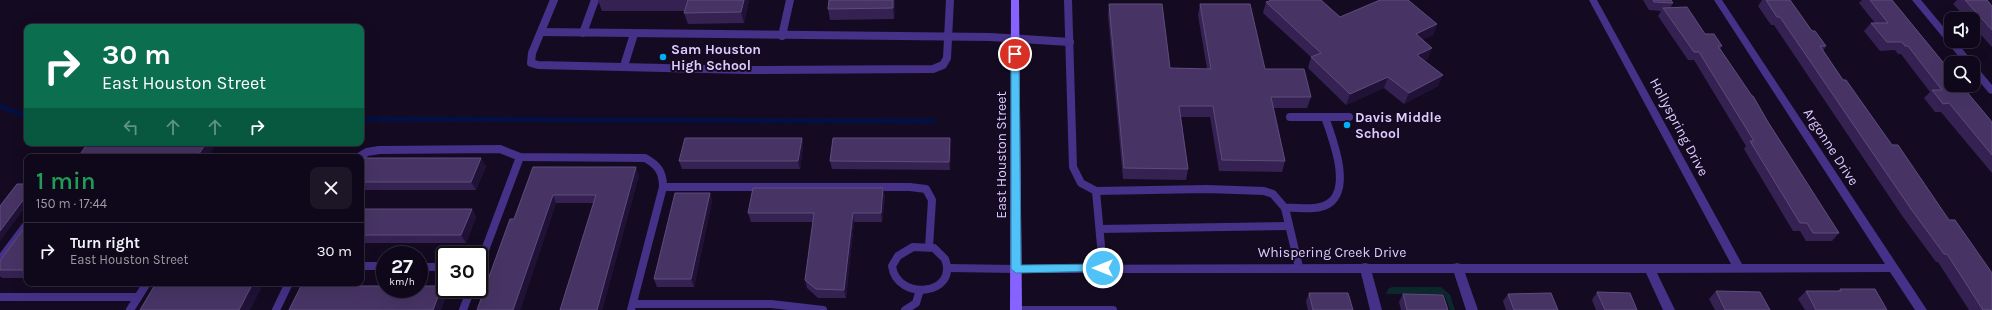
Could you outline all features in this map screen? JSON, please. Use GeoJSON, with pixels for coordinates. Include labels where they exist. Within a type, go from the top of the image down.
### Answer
{"type":"FeatureCollection","features":[{"type":"Feature","properties":{"kind":"main road","name":"East Houston Street"},"geometry":{"type":"LineString","coordinates":[[1015,0],[1016,310]]}},
{"type":"Feature","properties":{"kind":"street","name":"Hollyspring Drive"},"geometry":{"type":"LineString","coordinates":[[1593,0],[1738,268]]}},
{"type":"Feature","properties":{"kind":"street","name":"Argonne Drive"},"geometry":{"type":"LineString","coordinates":[[1718,0],[1921,310]]}},
{"type":"Feature","properties":{"kind":"street"},"geometry":{"type":"LineString","coordinates":[[1916,0],[1962,56]]}},
{"type":"Feature","properties":{"kind":"street"},"geometry":{"type":"LineString","coordinates":[[1980,76],[1992,91]]}},
{"type":"Feature","properties":{"kind":"street","name":"Whispering Creek Drive"},"geometry":{"type":"LineString","coordinates":[[1016,269],[1300,267],[1738,268]]}},
{"type":"Feature","properties":{"kind":"street"},"geometry":{"type":"LineString","coordinates":[[1365,267],[1376,310]]}},
{"type":"Feature","properties":{"kind":"street"},"geometry":{"type":"LineString","coordinates":[[1457,268],[1472,310]]}},
{"type":"Feature","properties":{"kind":"street"},"geometry":{"type":"LineString","coordinates":[[1649,268],[1669,310]]}},
{"type":"Feature","properties":{"kind":"street"},"geometry":{"type":"LineString","coordinates":[[1738,268],[1894,268]]}},
{"type":"Feature","properties":{"kind":"lane"},"geometry":{"type":"LineString","coordinates":[[554,0],[532,53],[531,63],[538,65],[747,70],[934,69],[943,65],[947,58],[950,0]]}},
{"type":"Feature","properties":{"kind":"lane"},"geometry":{"type":"LineString","coordinates":[[583,33],[595,0]]}},
{"type":"Feature","properties":{"kind":"lane"},"geometry":{"type":"LineString","coordinates":[[782,36],[790,0]]}},
{"type":"Feature","properties":{"kind":"lane"},"geometry":{"type":"LineString","coordinates":[[1068,0],[1073,167],[1077,181],[1085,187],[1096,191],[1207,189],[1264,191],[1272,194],[1285,208],[1300,267]]}},
{"type":"Feature","properties":{"kind":"lane"},"geometry":{"type":"LineString","coordinates":[[542,32],[1015,38],[1070,42]]}},
{"type":"Feature","properties":{"kind":"lane"},"geometry":{"type":"LineString","coordinates":[[624,66],[634,34]]}},
{"type":"Feature","properties":{"kind":"lane"},"geometry":{"type":"LineString","coordinates":[[1290,117],[1349,117]]}},
{"type":"Feature","properties":{"kind":"lane"},"geometry":{"type":"LineString","coordinates":[[1285,208],[1327,204],[1337,194],[1340,181],[1340,167],[1325,117]]}},
{"type":"Feature","properties":{"kind":"lane"},"geometry":{"type":"LineString","coordinates":[[364,154],[379,150],[500,149],[520,157],[645,158],[657,164],[663,174],[663,187],[632,307],[771,304],[823,310]]}},
{"type":"Feature","properties":{"kind":"lane"},"geometry":{"type":"LineString","coordinates":[[487,246],[520,157]]}},
{"type":"Feature","properties":{"kind":"lane"},"geometry":{"type":"LineString","coordinates":[[663,187],[910,186],[926,189],[932,200],[929,247]]}},
{"type":"Feature","properties":{"kind":"lane"},"geometry":{"type":"LineString","coordinates":[[1096,191],[1103,268]]}},
{"type":"Feature","properties":{"kind":"lane"},"geometry":{"type":"LineString","coordinates":[[1100,229],[1289,226]]}},
{"type":"Feature","properties":{"kind":"lane"},"geometry":{"type":"LineString","coordinates":[[0,260],[24,228]]}},
{"type":"Feature","properties":{"kind":"lane"},"geometry":{"type":"LineString","coordinates":[[913,247],[929,247],[941,253],[946,260],[948,268],[947,275],[937,288],[919,293],[909,292],[897,284],[891,273],[892,264],[897,257],[904,251],[913,247]]}},
{"type":"Feature","properties":{"kind":"lane"},"geometry":{"type":"LineString","coordinates":[[364,266],[376,266]]}},
{"type":"Feature","properties":{"kind":"lane"},"geometry":{"type":"LineString","coordinates":[[948,268],[1016,269]]}},
{"type":"Feature","properties":{"kind":"lane"},"geometry":{"type":"LineString","coordinates":[[130,310],[144,286]]}},
{"type":"Feature","properties":{"kind":"lane"},"geometry":{"type":"LineString","coordinates":[[276,310],[288,286]]}},
{"type":"Feature","properties":{"kind":"lane"},"geometry":{"type":"LineString","coordinates":[[904,310],[916,303],[919,293]]}},
{"type":"Feature","properties":{"kind":"lane"},"geometry":{"type":"LineString","coordinates":[[0,297],[138,297]]}},
{"type":"Feature","properties":{"kind":"lane"},"geometry":{"type":"LineString","coordinates":[[463,310],[467,298]]}},
{"type":"Feature","properties":{"kind":"lane"},"geometry":{"type":"LineString","coordinates":[[1023,310],[1113,310]]}},
{"type":"Feature","properties":{"kind":"green space"},"geometry":{"type":"Polygon","coordinates":[[[1392,287],[1441,287],[1450,295],[1455,310],[1450,310],[1444,294],[1386,294],[1388,289],[1392,287]]]}},
{"type":"Feature","properties":{"kind":"building"},"geometry":{"type":"Polygon","coordinates":[[[688,0],[744,0],[741,12],[684,13],[688,0]]]}},
{"type":"Feature","properties":{"kind":"building"},"geometry":{"type":"Polygon","coordinates":[[[829,0],[893,0],[893,8],[828,9],[829,0]]]}},
{"type":"Feature","properties":{"kind":"building"},"geometry":{"type":"Polygon","coordinates":[[[1272,0],[1321,0],[1340,17],[1380,0],[1408,0],[1437,24],[1416,34],[1432,48],[1417,55],[1443,75],[1409,93],[1388,77],[1350,94],[1311,57],[1321,53],[1266,2],[1272,0]]]}},
{"type":"Feature","properties":{"kind":"building"},"geometry":{"type":"Polygon","coordinates":[[[1653,0],[1671,0],[1673,3],[1654,2],[1653,0]]]}},
{"type":"Feature","properties":{"kind":"building"},"geometry":{"type":"Polygon","coordinates":[[[1766,0],[1790,0],[1812,31],[1815,31],[1826,46],[1820,46],[1843,80],[1846,80],[1892,145],[1898,145],[1949,220],[1955,220],[1992,273],[1992,310],[1983,310],[1947,254],[1944,254],[1911,209],[1780,17],[1777,17],[1766,0]]]}},
{"type":"Feature","properties":{"kind":"building"},"geometry":{"type":"Polygon","coordinates":[[[1870,0],[1892,0],[1944,63],[1944,92],[1967,92],[1992,122],[1992,155],[1949,103],[1943,104],[1932,90],[1942,90],[1908,46],[1905,46],[1902,42],[1887,42],[1871,23],[1888,23],[1870,0]]]}},
{"type":"Feature","properties":{"kind":"building"},"geometry":{"type":"Polygon","coordinates":[[[1965,0],[1987,0],[1992,6],[1992,30],[1980,17],[1980,12],[1976,12],[1965,0]]]}},
{"type":"Feature","properties":{"kind":"building"},"geometry":{"type":"Polygon","coordinates":[[[1109,4],[1162,4],[1170,68],[1211,69],[1200,4],[1250,4],[1265,69],[1304,69],[1311,97],[1271,97],[1285,161],[1222,160],[1213,106],[1179,106],[1188,169],[1124,168],[1109,4]]]}},
{"type":"Feature","properties":{"kind":"building"},"geometry":{"type":"Polygon","coordinates":[[[1687,7],[1705,34],[1714,34],[1722,46],[1718,46],[1753,96],[1839,233],[1813,233],[1807,223],[1800,223],[1750,141],[1754,141],[1699,52],[1694,52],[1663,8],[1687,7]]]}},
{"type":"Feature","properties":{"kind":"building"},"geometry":{"type":"Polygon","coordinates":[[[685,138],[802,138],[798,161],[679,161],[685,138]]]}},
{"type":"Feature","properties":{"kind":"building"},"geometry":{"type":"Polygon","coordinates":[[[833,138],[950,138],[949,162],[830,161],[833,138]]]}},
{"type":"Feature","properties":{"kind":"building"},"geometry":{"type":"Polygon","coordinates":[[[86,146],[204,146],[199,154],[80,154],[86,146]]]}},
{"type":"Feature","properties":{"kind":"building"},"geometry":{"type":"Polygon","coordinates":[[[364,158],[481,158],[471,182],[364,182],[364,158]]]}},
{"type":"Feature","properties":{"kind":"building"},"geometry":{"type":"Polygon","coordinates":[[[533,167],[636,167],[597,310],[560,310],[596,195],[553,195],[513,310],[477,310],[481,298],[488,298],[488,280],[510,219],[514,219],[533,167]]]}},
{"type":"Feature","properties":{"kind":"building"},"geometry":{"type":"Polygon","coordinates":[[[17,184],[24,184],[24,199],[0,231],[0,206],[17,184]]]}},
{"type":"Feature","properties":{"kind":"building"},"geometry":{"type":"Polygon","coordinates":[[[753,188],[883,188],[881,213],[853,213],[844,290],[816,289],[805,280],[814,213],[748,213],[753,188]]]}},
{"type":"Feature","properties":{"kind":"building"},"geometry":{"type":"Polygon","coordinates":[[[675,193],[710,193],[691,279],[654,279],[675,193]]]}},
{"type":"Feature","properties":{"kind":"building"},"geometry":{"type":"Polygon","coordinates":[[[364,209],[472,209],[461,235],[364,235],[364,209]]]}},
{"type":"Feature","properties":{"kind":"building"},"geometry":{"type":"Polygon","coordinates":[[[24,228],[24,270],[0,270],[0,261],[24,228]]]}},
{"type":"Feature","properties":{"kind":"building"},"geometry":{"type":"Polygon","coordinates":[[[154,286],[251,286],[239,310],[140,310],[154,286]]]}},
{"type":"Feature","properties":{"kind":"building"},"geometry":{"type":"Polygon","coordinates":[[[301,286],[376,286],[376,298],[428,298],[428,286],[436,286],[436,298],[438,298],[433,310],[289,310],[301,286]]]}},
{"type":"Feature","properties":{"kind":"building"},"geometry":{"type":"Polygon","coordinates":[[[1840,289],[1875,289],[1887,310],[1816,310],[1806,291],[1841,291],[1840,289]]]}},
{"type":"Feature","properties":{"kind":"building"},"geometry":{"type":"Polygon","coordinates":[[[1716,291],[1760,292],[1770,310],[1725,310],[1716,291]]]}},
{"type":"Feature","properties":{"kind":"building"},"geometry":{"type":"Polygon","coordinates":[[[1597,292],[1630,293],[1637,310],[1605,310],[1597,292]]]}},
{"type":"Feature","properties":{"kind":"building"},"geometry":{"type":"Polygon","coordinates":[[[1309,293],[1348,293],[1353,310],[1313,310],[1309,293]]]}},
{"type":"Feature","properties":{"kind":"building"},"geometry":{"type":"Polygon","coordinates":[[[1551,293],[1558,310],[1514,310],[1508,294],[1551,293]]]}},
{"type":"Feature","properties":{"kind":"building"},"geometry":{"type":"Polygon","coordinates":[[[1403,294],[1443,295],[1448,310],[1407,310],[1403,294]]]}},
{"type":"Feature","properties":{"kind":"waterway"},"geometry":{"type":"LineString","coordinates":[[0,106],[24,115]]}},
{"type":"Feature","properties":{"kind":"waterway"},"geometry":{"type":"LineString","coordinates":[[364,119],[933,121]]}},
{"type":"Feature","properties":{"kind":"place","name":"Sam Houston High School"},"geometry":{"type":"Point","coordinates":[663,57]}},
{"type":"Feature","properties":{"kind":"place","name":"Davis Middle School"},"geometry":{"type":"Point","coordinates":[1347,125]}},
{"type":"Feature","properties":{"kind":"route"},"geometry":{"type":"LineString","coordinates":[[1015,54],[1016,269],[1103,268]]}}]}
